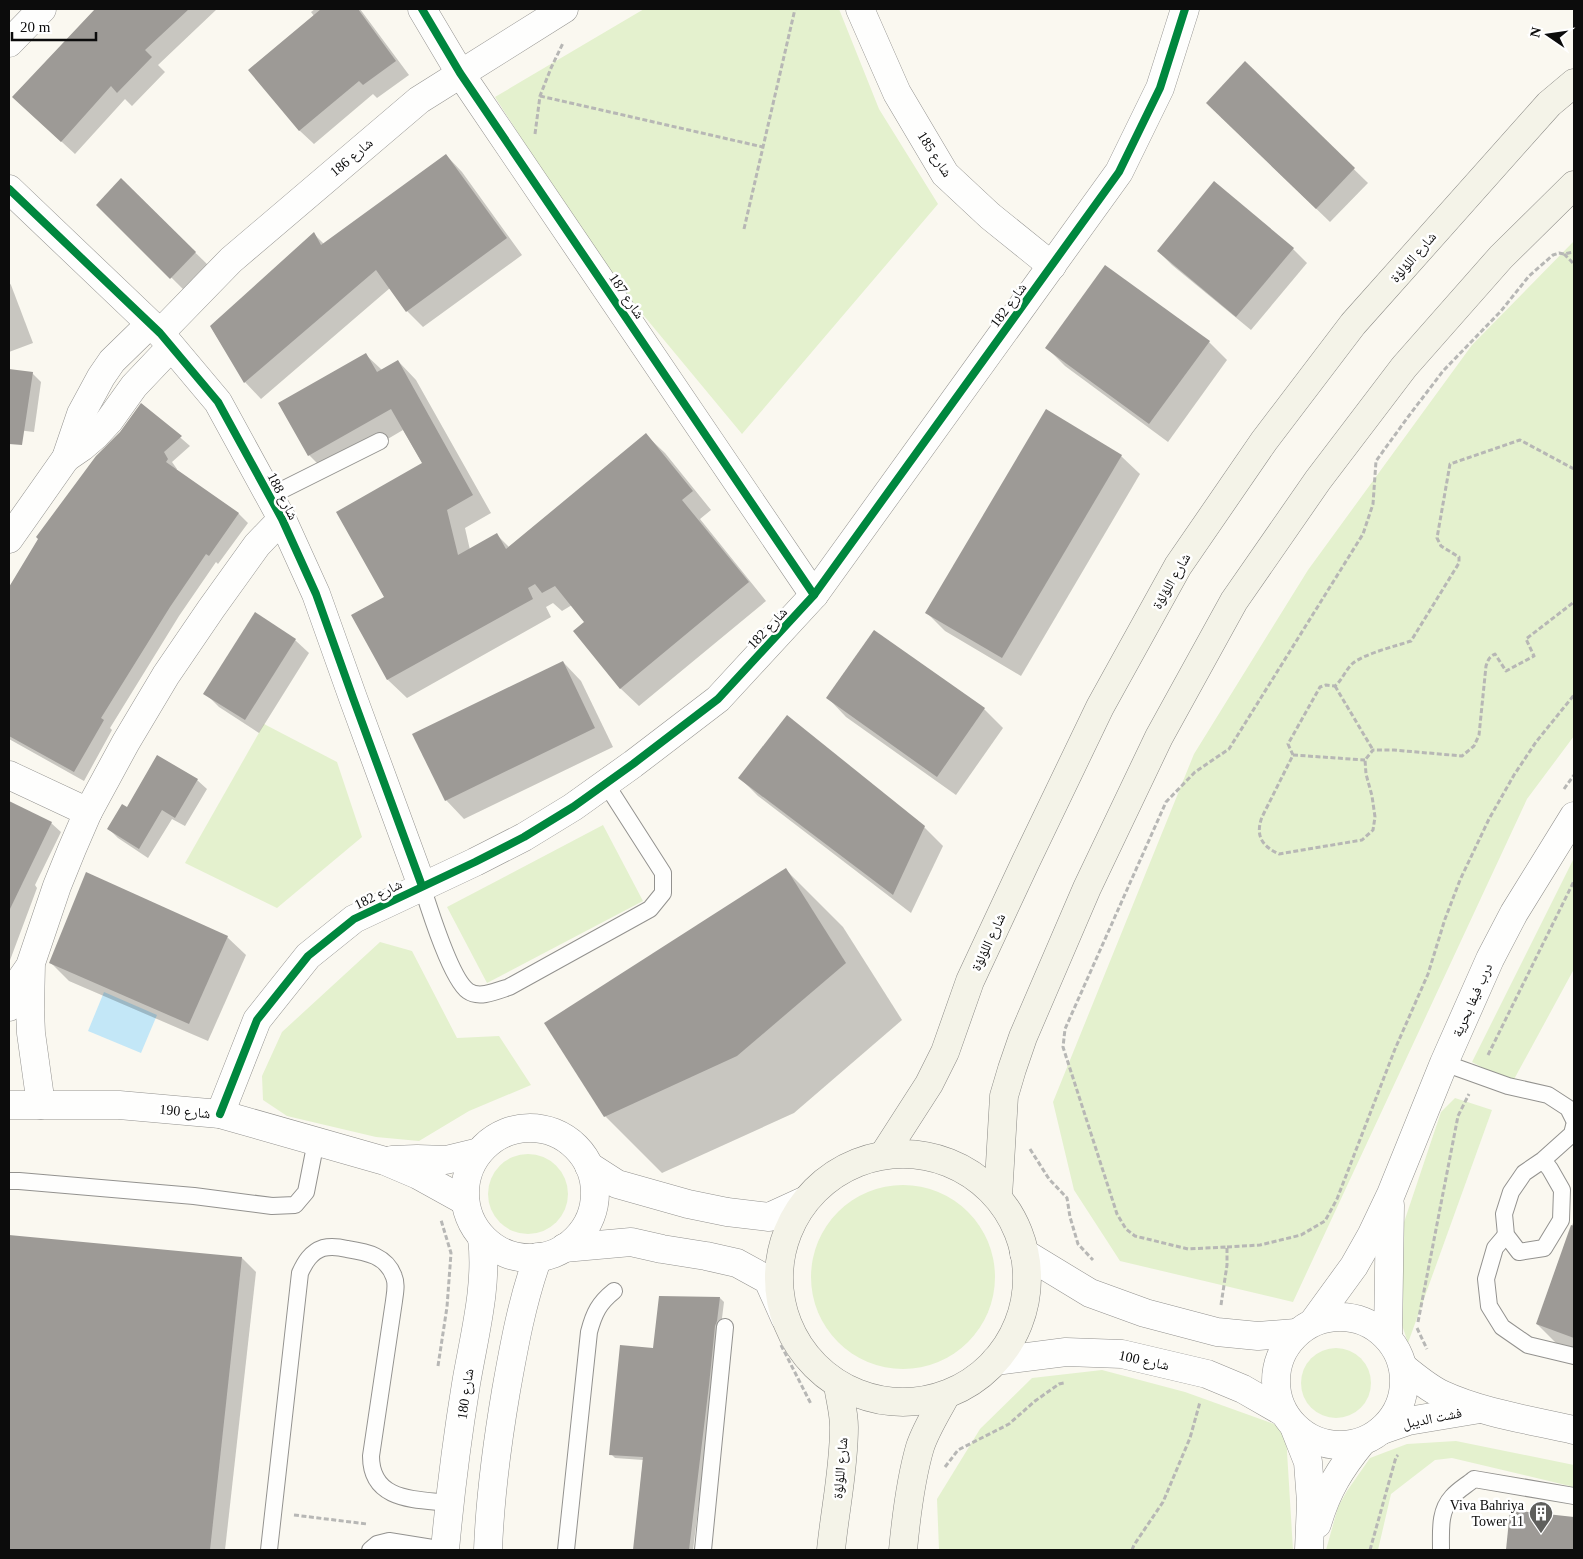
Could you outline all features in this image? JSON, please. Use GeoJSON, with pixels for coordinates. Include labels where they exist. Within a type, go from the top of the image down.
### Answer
{"type":"FeatureCollection","features":[{"type":"Feature","properties":{"kind":"main road","name":"شارع اللؤلؤة"},"geometry":{"type":"LineString","coordinates":[[884,1154],[929,1084],[945,1052],[970,981],[1030,852],[1100,707],[1178,566],[1264,441],[1353,324],[1549,104],[1574,83]]}},
{"type":"Feature","properties":{"kind":"main road"},"geometry":{"type":"LineString","coordinates":[[998,1197],[1004,1096],[1023,1037],[1087,888],[1159,737],[1234,601],[1318,480],[1404,367],[1501,257],[1574,185]]}},
{"type":"Feature","properties":{"kind":"main road"},"geometry":{"type":"LineString","coordinates":[[915,1153],[946,1160],[974,1176],[998,1197],[1014,1223],[1024,1252],[1027,1281],[1023,1310],[1012,1337],[995,1361],[973,1381],[946,1395],[919,1402],[891,1402],[863,1397],[838,1385],[815,1367],[797,1344],[783,1332],[778,1278],[785,1237],[804,1201],[826,1179],[853,1163],[884,1154],[915,1153]]}},
{"type":"Feature","properties":{"kind":"main road","name":"شارع اللؤلؤة"},"geometry":{"type":"LineString","coordinates":[[831,1550],[833,1524],[842,1471],[844,1425],[838,1385]]}},
{"type":"Feature","properties":{"kind":"main road"},"geometry":{"type":"LineString","coordinates":[[903,1550],[912,1488],[921,1446],[946,1395]]}},
{"type":"Feature","properties":{"kind":"street"},"geometry":{"type":"LineString","coordinates":[[9,43],[42,9]]}},
{"type":"Feature","properties":{"kind":"street","name":"شارع 187"},"geometry":{"type":"LineString","coordinates":[[422,9],[460,73],[814,595]]}},
{"type":"Feature","properties":{"kind":"street","name":"شارع 186"},"geometry":{"type":"LineString","coordinates":[[9,539],[66,458],[96,435],[109,421],[134,386],[160,335],[231,260],[419,100],[564,9]]}},
{"type":"Feature","properties":{"kind":"street","name":"شارع 185"},"geometry":{"type":"LineString","coordinates":[[860,9],[897,93],[945,174],[990,216],[1052,266]]}},
{"type":"Feature","properties":{"kind":"street","name":"شارع 182"},"geometry":{"type":"LineString","coordinates":[[220,1114],[257,1020],[308,956],[354,919],[475,862],[524,836],[573,807],[606,784],[718,698],[814,595],[1119,172],[1160,88],[1185,9]]}},
{"type":"Feature","properties":{"kind":"street","name":"شارع 188"},"geometry":{"type":"LineString","coordinates":[[9,189],[160,335],[218,402],[276,508],[316,594],[422,886]]}},
{"type":"Feature","properties":{"kind":"street"},"geometry":{"type":"LineString","coordinates":[[9,1007],[20,979],[31,963],[57,886],[88,812],[126,742],[166,675],[210,608],[257,545],[276,508]]}},
{"type":"Feature","properties":{"kind":"street"},"geometry":{"type":"LineString","coordinates":[[9,775],[88,812]]}},
{"type":"Feature","properties":{"kind":"street","name":"درب فيفا بحرية"},"geometry":{"type":"LineString","coordinates":[[1305,1327],[1354,1266],[1371,1236],[1391,1194],[1444,1063],[1490,959],[1514,914],[1574,816]]}},
{"type":"Feature","properties":{"kind":"street"},"geometry":{"type":"LineString","coordinates":[[31,963],[30,1018],[41,1105]]}},
{"type":"Feature","properties":{"kind":"street","name":"شارع 190"},"geometry":{"type":"LineString","coordinates":[[9,1105],[119,1105],[220,1114],[385,1161],[418,1175],[465,1201]]}},
{"type":"Feature","properties":{"kind":"street"},"geometry":{"type":"LineString","coordinates":[[538,1128],[559,1134],[576,1147],[589,1166],[594,1187],[594,1205],[588,1222],[578,1236],[564,1248],[538,1258],[517,1257],[499,1250],[482,1238],[471,1221],[465,1201],[465,1184],[470,1167],[479,1152],[496,1137],[516,1129],[538,1128]]}},
{"type":"Feature","properties":{"kind":"street","name":"شارع 190"},"geometry":{"type":"LineString","coordinates":[[385,1161],[446,1160],[479,1152]]}},
{"type":"Feature","properties":{"kind":"street"},"geometry":{"type":"LineString","coordinates":[[589,1166],[617,1184],[688,1204],[727,1212],[769,1217],[804,1201]]}},
{"type":"Feature","properties":{"kind":"street","name":"درب فيفا بحرية"},"geometry":{"type":"LineString","coordinates":[[1388,1337],[1391,1194]]}},
{"type":"Feature","properties":{"kind":"street","name":"شارع 180"},"geometry":{"type":"LineString","coordinates":[[445,1550],[465,1388],[484,1280],[485,1257],[482,1238]]}},
{"type":"Feature","properties":{"kind":"street"},"geometry":{"type":"LineString","coordinates":[[564,1248],[631,1242],[737,1263],[768,1280],[783,1332]]}},
{"type":"Feature","properties":{"kind":"street"},"geometry":{"type":"LineString","coordinates":[[1024,1252],[1090,1293],[1145,1313],[1217,1332],[1258,1336],[1305,1327],[1334,1316],[1354,1317],[1372,1325],[1388,1337],[1400,1356],[1403,1367],[1404,1384],[1401,1401],[1394,1417],[1344,1464],[1329,1489],[1309,1550]]}},
{"type":"Feature","properties":{"kind":"street"},"geometry":{"type":"LineString","coordinates":[[488,1550],[497,1446],[527,1287],[538,1258]]}},
{"type":"Feature","properties":{"kind":"street"},"geometry":{"type":"LineString","coordinates":[[1305,1327],[1283,1349],[1276,1370],[1276,1391],[1308,1462],[1311,1502],[1309,1550]]}},
{"type":"Feature","properties":{"kind":"street","name":"شارع 100"},"geometry":{"type":"LineString","coordinates":[[995,1361],[1066,1352],[1122,1354],[1207,1374],[1243,1389],[1289,1420]]}},
{"type":"Feature","properties":{"kind":"street","name":"فشت الديبل"},"geometry":{"type":"LineString","coordinates":[[1403,1367],[1420,1381],[1440,1393],[1482,1409],[1574,1430]]}},
{"type":"Feature","properties":{"kind":"street","name":"فشت الديبل"},"geometry":{"type":"LineString","coordinates":[[1372,1436],[1408,1421],[1482,1409]]}},
{"type":"Feature","properties":{"kind":"street"},"geometry":{"type":"LineString","coordinates":[[1289,1420],[1310,1438],[1326,1444],[1344,1445],[1372,1436]]}},
{"type":"Feature","properties":{"kind":"lane"},"geometry":{"type":"LineString","coordinates":[[276,508],[380,441]]}},
{"type":"Feature","properties":{"kind":"lane"},"geometry":{"type":"LineString","coordinates":[[422,886],[434,924],[458,980],[469,992],[484,995],[517,983],[650,909],[663,893],[663,873],[606,784]]}},
{"type":"Feature","properties":{"kind":"lane"},"geometry":{"type":"LineString","coordinates":[[1444,1063],[1508,1086],[1548,1095],[1568,1108],[1574,1120]]}},
{"type":"Feature","properties":{"kind":"lane"},"geometry":{"type":"LineString","coordinates":[[1543,1160],[1562,1190],[1561,1220],[1544,1248],[1519,1252],[1506,1235],[1504,1214],[1511,1192],[1524,1173],[1543,1160],[1572,1134],[1574,1126]]}},
{"type":"Feature","properties":{"kind":"lane"},"geometry":{"type":"LineString","coordinates":[[9,1182],[19,1181],[194,1196],[272,1206],[295,1205],[306,1192],[316,1141]]}},
{"type":"Feature","properties":{"kind":"lane"},"geometry":{"type":"LineString","coordinates":[[1506,1235],[1495,1248],[1486,1279],[1489,1306],[1502,1328],[1528,1345],[1574,1356]]}},
{"type":"Feature","properties":{"kind":"lane"},"geometry":{"type":"LineString","coordinates":[[269,1550],[300,1273],[304,1262],[313,1253],[323,1248],[335,1247],[361,1251],[377,1256],[390,1268],[395,1278],[394,1301],[371,1456],[374,1476],[379,1485],[397,1495],[450,1503]]}},
{"type":"Feature","properties":{"kind":"lane"},"geometry":{"type":"LineString","coordinates":[[566,1550],[589,1332],[593,1317],[602,1301],[614,1291]]}},
{"type":"Feature","properties":{"kind":"lane"},"geometry":{"type":"LineString","coordinates":[[703,1550],[725,1327]]}},
{"type":"Feature","properties":{"kind":"lane"},"geometry":{"type":"LineString","coordinates":[[1441,1550],[1444,1509],[1452,1497],[1474,1479],[1574,1496]]}},
{"type":"Feature","properties":{"kind":"lane"},"geometry":{"type":"LineString","coordinates":[[370,1550],[378,1544],[390,1542],[445,1550]]}},
{"type":"Feature","properties":{"kind":"path"},"geometry":{"type":"LineString","coordinates":[[744,230],[795,9]]}},
{"type":"Feature","properties":{"kind":"path"},"geometry":{"type":"LineString","coordinates":[[535,136],[540,96],[551,68],[564,43]]}},
{"type":"Feature","properties":{"kind":"path"},"geometry":{"type":"LineString","coordinates":[[540,96],[763,147]]}},
{"type":"Feature","properties":{"kind":"path"},"geometry":{"type":"LineString","coordinates":[[1574,252],[1554,255],[1529,276],[1501,311],[1443,371],[1376,461],[1373,504],[1363,534],[1229,749],[1195,772],[1166,802],[1066,1029],[1063,1047],[1117,1214],[1126,1229],[1135,1236],[1188,1249],[1260,1245],[1301,1235],[1325,1221],[1337,1199],[1395,1049],[1428,974],[1445,919],[1460,880],[1514,775],[1536,742],[1574,695]]}},
{"type":"Feature","properties":{"kind":"path"},"geometry":{"type":"LineString","coordinates":[[1564,254],[1574,264]]}},
{"type":"Feature","properties":{"kind":"path"},"geometry":{"type":"LineString","coordinates":[[1335,686],[1353,663],[1364,657],[1411,641],[1459,563],[1458,557],[1441,546],[1436,538],[1450,464],[1520,440],[1574,469]]}},
{"type":"Feature","properties":{"kind":"path"},"geometry":{"type":"LineString","coordinates":[[1373,750],[1462,756],[1474,746],[1479,735],[1486,666],[1491,656],[1496,654],[1506,671],[1534,656],[1526,638],[1574,602]]}},
{"type":"Feature","properties":{"kind":"path"},"geometry":{"type":"LineString","coordinates":[[1335,686],[1326,685],[1320,688],[1288,744],[1293,756],[1258,826],[1261,840],[1270,850],[1279,854],[1362,840],[1373,830],[1375,817],[1365,760],[1373,750]]}},
{"type":"Feature","properties":{"kind":"path"},"geometry":{"type":"LineString","coordinates":[[1335,686],[1373,750]]}},
{"type":"Feature","properties":{"kind":"path"},"geometry":{"type":"LineString","coordinates":[[1293,756],[1365,760]]}},
{"type":"Feature","properties":{"kind":"path"},"geometry":{"type":"LineString","coordinates":[[1428,1351],[1417,1328],[1458,1116],[1574,881]]}},
{"type":"Feature","properties":{"kind":"path"},"geometry":{"type":"LineString","coordinates":[[1026,1143],[1049,1179],[1067,1198],[1070,1217],[1078,1244],[1097,1264]]}},
{"type":"Feature","properties":{"kind":"path"},"geometry":{"type":"LineString","coordinates":[[437,1373],[447,1307],[451,1253],[440,1218]]}},
{"type":"Feature","properties":{"kind":"path"},"geometry":{"type":"LineString","coordinates":[[1217,1332],[1227,1265],[1227,1247]]}},
{"type":"Feature","properties":{"kind":"path"},"geometry":{"type":"LineString","coordinates":[[1212,1302],[1230,1306]]}},
{"type":"Feature","properties":{"kind":"path"},"geometry":{"type":"LineString","coordinates":[[783,1332],[813,1409]]}},
{"type":"Feature","properties":{"kind":"path"},"geometry":{"type":"LineString","coordinates":[[1132,1550],[1163,1502],[1190,1438],[1207,1374]]}},
{"type":"Feature","properties":{"kind":"path"},"geometry":{"type":"LineString","coordinates":[[943,1470],[958,1450],[1009,1424],[1035,1401],[1059,1384],[1067,1382]]}},
{"type":"Feature","properties":{"kind":"path"},"geometry":{"type":"LineString","coordinates":[[1370,1550],[1396,1457],[1403,1451]]}},
{"type":"Feature","properties":{"kind":"path"},"geometry":{"type":"LineString","coordinates":[[273,1512],[376,1525]]}},
{"type":"Feature","properties":{"kind":"green space"},"geometry":{"type":"Polygon","coordinates":[[[644,9],[839,9],[879,109],[938,204],[742,434],[606,270],[495,97],[644,9]]]}},
{"type":"Feature","properties":{"kind":"green space"},"geometry":{"type":"Polygon","coordinates":[[[1574,241],[1574,736],[1527,799],[1293,1302],[1120,1261],[1074,1190],[1053,1102],[1194,754],[1308,570],[1472,345],[1574,241]]]}},
{"type":"Feature","properties":{"kind":"green space"},"geometry":{"type":"Polygon","coordinates":[[[264,724],[337,762],[362,837],[277,908],[185,863],[264,724]]]}},
{"type":"Feature","properties":{"kind":"green space"},"geometry":{"type":"Polygon","coordinates":[[[603,825],[643,901],[487,983],[447,907],[603,825]]]}},
{"type":"Feature","properties":{"kind":"green space"},"geometry":{"type":"Polygon","coordinates":[[[1574,858],[1574,969],[1512,1083],[1472,1062],[1574,858]]]}},
{"type":"Feature","properties":{"kind":"green space"},"geometry":{"type":"Polygon","coordinates":[[[380,942],[412,951],[457,1038],[499,1036],[531,1085],[469,1111],[419,1141],[376,1137],[287,1116],[263,1100],[262,1076],[282,1032],[380,942]]]}},
{"type":"Feature","properties":{"kind":"green space"},"geometry":{"type":"Polygon","coordinates":[[[1455,1098],[1492,1110],[1408,1343],[1395,1304],[1395,1249],[1441,1112],[1455,1098]]]}},
{"type":"Feature","properties":{"kind":"green space"},"geometry":{"type":"Polygon","coordinates":[[[528,1154],[543,1157],[556,1166],[565,1179],[568,1194],[565,1209],[556,1222],[543,1231],[528,1234],[513,1231],[500,1222],[491,1209],[488,1194],[491,1179],[500,1166],[513,1157],[528,1154]]]}},
{"type":"Feature","properties":{"kind":"green space"},"geometry":{"type":"Polygon","coordinates":[[[903,1185],[921,1187],[938,1192],[968,1212],[988,1242],[993,1259],[995,1277],[993,1295],[988,1312],[968,1342],[938,1362],[921,1367],[903,1369],[885,1367],[868,1362],[838,1342],[818,1312],[813,1295],[811,1277],[813,1259],[818,1242],[838,1212],[868,1192],[885,1187],[903,1185]]]}},
{"type":"Feature","properties":{"kind":"green space"},"geometry":{"type":"Polygon","coordinates":[[[1336,1348],[1355,1354],[1365,1364],[1371,1383],[1365,1402],[1355,1412],[1336,1418],[1317,1412],[1307,1402],[1301,1383],[1307,1364],[1317,1354],[1336,1348]]]}},
{"type":"Feature","properties":{"kind":"green space"},"geometry":{"type":"Polygon","coordinates":[[[1102,1370],[1185,1392],[1274,1424],[1286,1435],[1293,1550],[939,1550],[937,1499],[980,1429],[1032,1378],[1102,1370]]]}},
{"type":"Feature","properties":{"kind":"green space"},"geometry":{"type":"Polygon","coordinates":[[[1456,1441],[1574,1465],[1574,1487],[1452,1458],[1435,1460],[1391,1494],[1378,1550],[1326,1550],[1338,1507],[1370,1458],[1407,1444],[1456,1441]]]}},
{"type":"Feature","properties":{"kind":"water"},"geometry":{"type":"Polygon","coordinates":[[[104,992],[157,1015],[141,1053],[88,1031],[104,992]]]}},
{"type":"Feature","properties":{"kind":"building"},"geometry":{"type":"Polygon","coordinates":[[[95,9],[189,9],[145,50],[152,57],[117,93],[111,86],[61,142],[12,97],[95,9]]]}},
{"type":"Feature","properties":{"kind":"building"},"geometry":{"type":"Polygon","coordinates":[[[321,9],[358,9],[396,61],[363,85],[359,81],[299,131],[248,70],[321,9]]]}},
{"type":"Feature","properties":{"kind":"building"},"geometry":{"type":"Polygon","coordinates":[[[1245,61],[1355,168],[1316,209],[1206,103],[1245,61]]]}},
{"type":"Feature","properties":{"kind":"building"},"geometry":{"type":"Polygon","coordinates":[[[446,154],[507,238],[406,312],[376,270],[244,383],[210,326],[314,232],[321,245],[446,154]]]}},
{"type":"Feature","properties":{"kind":"building"},"geometry":{"type":"Polygon","coordinates":[[[121,178],[196,252],[170,279],[96,205],[121,178]]]}},
{"type":"Feature","properties":{"kind":"building"},"geometry":{"type":"Polygon","coordinates":[[[1214,181],[1294,248],[1236,317],[1157,251],[1214,181]]]}},
{"type":"Feature","properties":{"kind":"building"},"geometry":{"type":"Polygon","coordinates":[[[1105,265],[1210,341],[1149,424],[1045,348],[1105,265]]]}},
{"type":"Feature","properties":{"kind":"building"},"geometry":{"type":"Polygon","coordinates":[[[366,353],[377,372],[398,360],[473,495],[447,510],[458,555],[497,533],[506,549],[646,433],[693,491],[682,500],[749,582],[620,689],[573,631],[584,622],[555,586],[542,593],[535,584],[528,588],[533,599],[387,680],[351,615],[384,597],[336,512],[422,463],[391,409],[308,456],[278,403],[366,353]]]}},
{"type":"Feature","properties":{"kind":"building"},"geometry":{"type":"Polygon","coordinates":[[[9,369],[33,372],[22,445],[9,444],[9,369]]]}},
{"type":"Feature","properties":{"kind":"building"},"geometry":{"type":"Polygon","coordinates":[[[141,403],[182,436],[164,452],[168,459],[166,462],[239,513],[209,556],[206,554],[170,607],[101,718],[104,720],[74,772],[9,736],[9,587],[38,539],[36,537],[96,456],[120,432],[141,403]]]}},
{"type":"Feature","properties":{"kind":"building"},"geometry":{"type":"Polygon","coordinates":[[[1046,409],[1122,455],[1002,658],[925,613],[1046,409]]]}},
{"type":"Feature","properties":{"kind":"building"},"geometry":{"type":"Polygon","coordinates":[[[255,612],[296,639],[245,720],[203,694],[255,612]]]}},
{"type":"Feature","properties":{"kind":"building"},"geometry":{"type":"Polygon","coordinates":[[[874,630],[985,708],[937,777],[826,698],[874,630]]]}},
{"type":"Feature","properties":{"kind":"building"},"geometry":{"type":"Polygon","coordinates":[[[563,661],[595,728],[445,801],[412,734],[563,661]]]}},
{"type":"Feature","properties":{"kind":"building"},"geometry":{"type":"Polygon","coordinates":[[[787,715],[925,826],[893,895],[738,778],[787,715]]]}},
{"type":"Feature","properties":{"kind":"building"},"geometry":{"type":"Polygon","coordinates":[[[157,755],[198,779],[175,818],[162,810],[139,849],[107,829],[122,804],[127,807],[157,755]]]}},
{"type":"Feature","properties":{"kind":"building"},"geometry":{"type":"Polygon","coordinates":[[[9,801],[52,822],[9,911],[9,801]]]}},
{"type":"Feature","properties":{"kind":"building"},"geometry":{"type":"Polygon","coordinates":[[[786,868],[846,963],[737,1056],[604,1117],[544,1023],[786,868]]]}},
{"type":"Feature","properties":{"kind":"building"},"geometry":{"type":"Polygon","coordinates":[[[86,872],[228,936],[189,1024],[49,963],[86,872]]]}},
{"type":"Feature","properties":{"kind":"building"},"geometry":{"type":"Polygon","coordinates":[[[1571,1225],[1574,1226],[1574,1338],[1536,1324],[1571,1225]]]}},
{"type":"Feature","properties":{"kind":"building"},"geometry":{"type":"Polygon","coordinates":[[[9,1235],[242,1257],[210,1550],[9,1550],[9,1235]]]}},
{"type":"Feature","properties":{"kind":"building"},"geometry":{"type":"Polygon","coordinates":[[[659,1296],[720,1297],[689,1550],[633,1550],[643,1457],[609,1455],[620,1345],[653,1348],[659,1296]]]}},
{"type":"Feature","properties":{"kind":"building","name":"Viva Bahriya Tower 11"},"geometry":{"type":"Polygon","coordinates":[[[1510,1510],[1574,1517],[1574,1550],[1506,1550],[1510,1510]]]}},
{"type":"Feature","properties":{"kind":"cycle path"},"geometry":{"type":"LineString","coordinates":[[422,9],[460,73],[814,595]]}},
{"type":"Feature","properties":{"kind":"cycle path"},"geometry":{"type":"LineString","coordinates":[[220,1114],[257,1020],[308,956],[354,919],[524,837],[573,807],[718,699],[814,595],[1119,172],[1160,88],[1185,9]]}},
{"type":"Feature","properties":{"kind":"cycle path"},"geometry":{"type":"LineString","coordinates":[[9,189],[160,333],[218,402],[282,519],[316,594],[422,886]]}},
{"type":"Feature","properties":{"kind":"place","name":"Viva Bahriya Tower 11"},"geometry":{"type":"Point","coordinates":[1541,1534]}}]}
